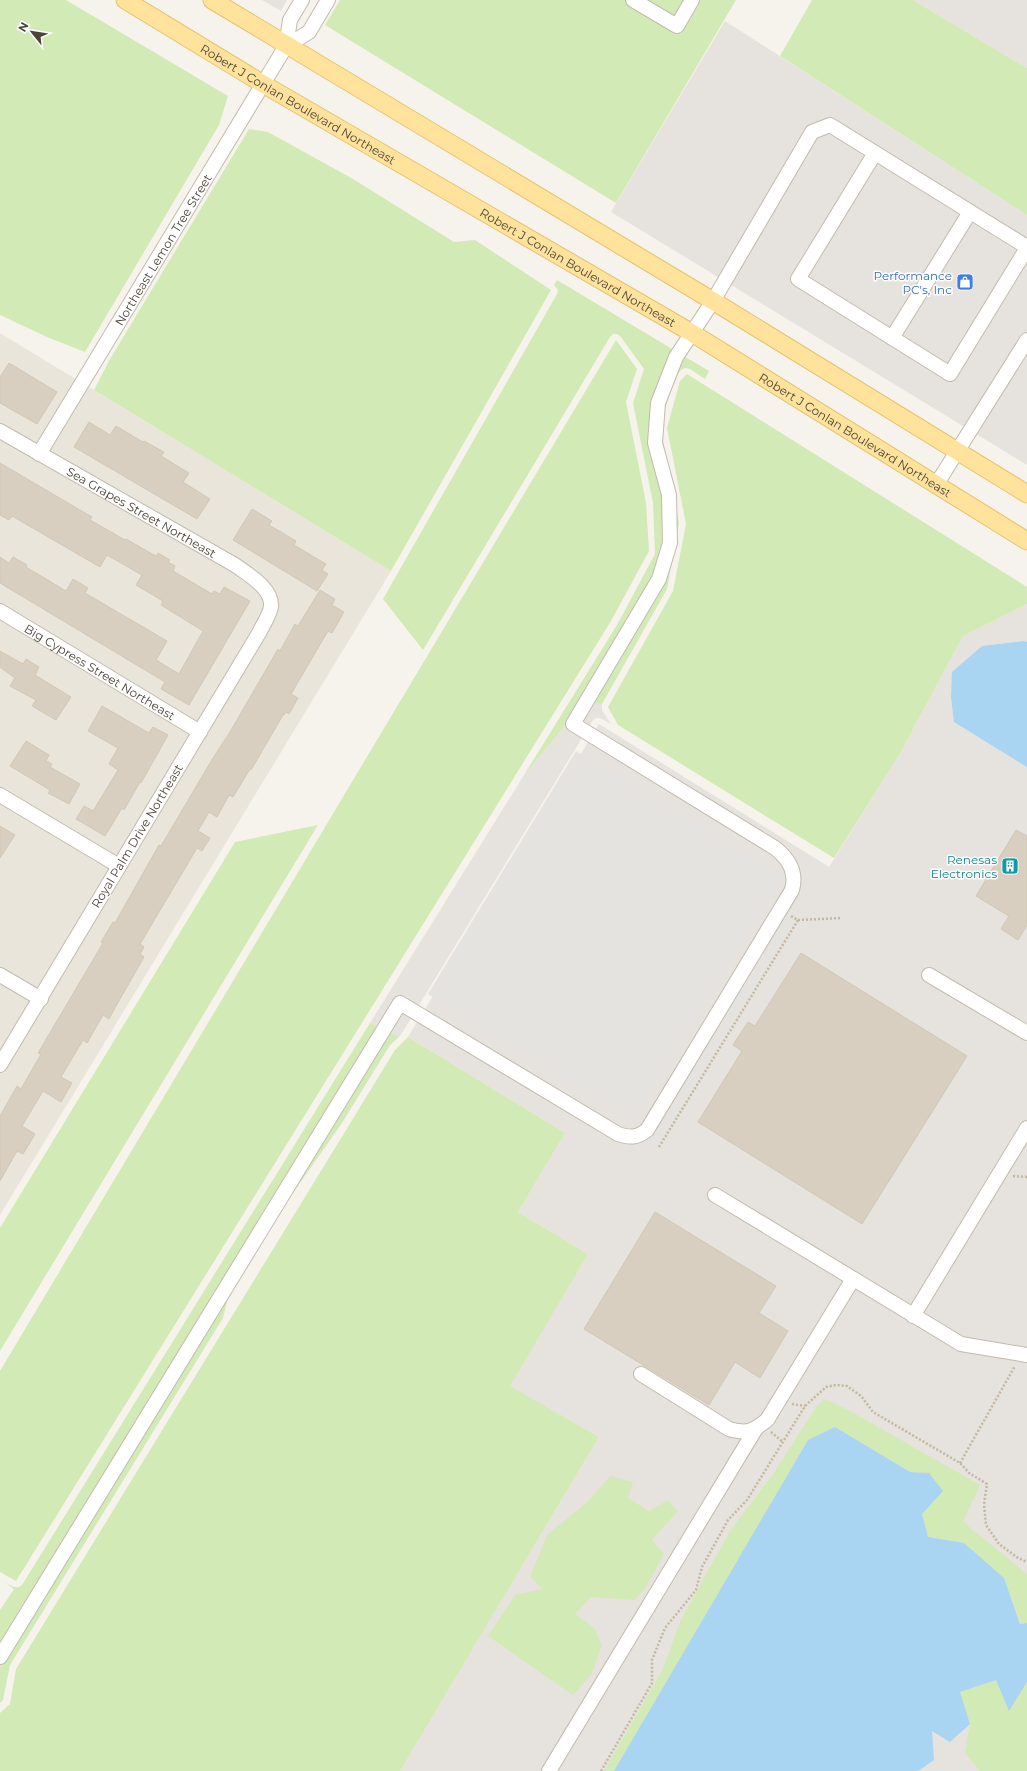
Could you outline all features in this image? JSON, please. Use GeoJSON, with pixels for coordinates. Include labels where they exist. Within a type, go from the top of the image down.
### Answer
{"type":"FeatureCollection","features":[{"type":"Feature","properties":{"kind":"main road","name":"Robert J Conlan Boulevard Northeast"},"geometry":{"type":"LineString","coordinates":[[125,0],[263,84],[692,333],[1027,541]]}},
{"type":"Feature","properties":{"kind":"main road"},"geometry":{"type":"LineString","coordinates":[[212,0],[286,46],[712,301],[1027,494]]}},
{"type":"Feature","properties":{"kind":"street"},"geometry":{"type":"LineString","coordinates":[[286,46],[290,20],[302,0]]}},
{"type":"Feature","properties":{"kind":"street"},"geometry":{"type":"LineString","coordinates":[[286,46],[309,32],[328,0]]}},
{"type":"Feature","properties":{"kind":"street"},"geometry":{"type":"LineString","coordinates":[[633,0],[677,26],[692,0]]}},
{"type":"Feature","properties":{"kind":"street","name":"Northeast Lemon Tree Street"},"geometry":{"type":"LineString","coordinates":[[39,454],[286,46]]}},
{"type":"Feature","properties":{"kind":"street"},"geometry":{"type":"LineString","coordinates":[[0,1657],[400,1003],[618,1134],[626,1137],[635,1137],[647,1130],[781,910],[792,890],[794,883],[792,870],[783,854],[573,724],[659,579],[670,543],[669,495],[655,443],[658,403],[676,357],[712,301],[812,132],[830,125],[1027,247],[950,374],[798,279],[875,153]]}},
{"type":"Feature","properties":{"kind":"street"},"geometry":{"type":"LineString","coordinates":[[892,338],[970,212]]}},
{"type":"Feature","properties":{"kind":"street"},"geometry":{"type":"LineString","coordinates":[[936,485],[1027,340]]}},
{"type":"Feature","properties":{"kind":"street","name":"Sea Grapes Street Northeast"},"geometry":{"type":"LineString","coordinates":[[0,431],[235,565],[258,583],[268,594],[271,606]]}},
{"type":"Feature","properties":{"kind":"street","name":"Royal Palm Drive Northeast"},"geometry":{"type":"LineString","coordinates":[[0,1065],[41,999],[259,633],[271,606]]}},
{"type":"Feature","properties":{"kind":"street","name":"Big Cypress Street Northeast"},"geometry":{"type":"LineString","coordinates":[[0,611],[200,732]]}},
{"type":"Feature","properties":{"kind":"street"},"geometry":{"type":"LineString","coordinates":[[0,795],[119,866]]}},
{"type":"Feature","properties":{"kind":"street"},"geometry":{"type":"LineString","coordinates":[[0,975],[41,999]]}},
{"type":"Feature","properties":{"kind":"street"},"geometry":{"type":"LineString","coordinates":[[929,975],[1027,1033]]}},
{"type":"Feature","properties":{"kind":"street"},"geometry":{"type":"LineString","coordinates":[[913,1316],[1027,1128]]}},
{"type":"Feature","properties":{"kind":"street"},"geometry":{"type":"LineString","coordinates":[[715,1195],[853,1280],[961,1344],[1024,1355]]}},
{"type":"Feature","properties":{"kind":"street"},"geometry":{"type":"LineString","coordinates":[[549,1771],[755,1430],[767,1420],[853,1280]]}},
{"type":"Feature","properties":{"kind":"street"},"geometry":{"type":"LineString","coordinates":[[641,1374],[729,1429],[742,1432],[755,1430]]}},
{"type":"Feature","properties":{"kind":"path"},"geometry":{"type":"LineString","coordinates":[[781,910],[798,920],[842,918]]}},
{"type":"Feature","properties":{"kind":"path"},"geometry":{"type":"LineString","coordinates":[[659,1147],[798,920]]}},
{"type":"Feature","properties":{"kind":"path"},"geometry":{"type":"LineString","coordinates":[[960,1463],[1024,1355]]}},
{"type":"Feature","properties":{"kind":"path"},"geometry":{"type":"LineString","coordinates":[[601,1771],[652,1683],[652,1660],[665,1628],[696,1590],[702,1567],[728,1520],[747,1500],[805,1406],[826,1387],[836,1385],[847,1386],[860,1396],[873,1412],[960,1463],[969,1473],[988,1484],[984,1504],[986,1525],[999,1544],[1018,1558],[1027,1562]]}},
{"type":"Feature","properties":{"kind":"shaded area"},"geometry":{"type":"Polygon","coordinates":[[[262,0],[287,0],[281,11],[262,0]]]}},
{"type":"Feature","properties":{"kind":"shaded area"},"geometry":{"type":"Polygon","coordinates":[[[913,0],[1027,0],[1027,68],[913,0]]]}},
{"type":"Feature","properties":{"kind":"shaded area"},"geometry":{"type":"Polygon","coordinates":[[[725,21],[1027,215],[1027,465],[611,212],[725,21]]]}},
{"type":"Feature","properties":{"kind":"shaded area"},"geometry":{"type":"Polygon","coordinates":[[[0,333],[391,571],[0,1215],[0,333]]]}},
{"type":"Feature","properties":{"kind":"shaded area"},"geometry":{"type":"Polygon","coordinates":[[[1027,604],[1027,1771],[400,1771],[599,1437],[509,1386],[588,1254],[518,1212],[565,1133],[408,1037],[599,724],[829,867],[898,757],[963,636],[1027,604]]]}},
{"type":"Feature","properties":{"kind":"shaded area"},"geometry":{"type":"Polygon","coordinates":[[[584,703],[602,704],[602,710],[611,724],[600,718],[593,720],[399,1037],[370,1023],[524,775],[584,703]]]}},
{"type":"Feature","properties":{"kind":"shaded area"},"geometry":{"type":"Polygon","coordinates":[[[576,751],[782,877],[631,1118],[428,994],[576,751]]]}},
{"type":"Feature","properties":{"kind":"shaded area"},"geometry":{"type":"Polygon","coordinates":[[[781,910],[798,920],[732,1026],[716,1016],[781,910]]]}},
{"type":"Feature","properties":{"kind":"shaded area"},"geometry":{"type":"Polygon","coordinates":[[[706,1032],[722,1042],[659,1147],[641,1135],[706,1032]]]}},
{"type":"Feature","properties":{"kind":"green space"},"geometry":{"type":"Polygon","coordinates":[[[0,0],[66,0],[228,96],[219,125],[85,352],[47,337],[0,315],[0,0]]]}},
{"type":"Feature","properties":{"kind":"green space"},"geometry":{"type":"Polygon","coordinates":[[[340,0],[736,0],[616,203],[325,25],[340,0]]]}},
{"type":"Feature","properties":{"kind":"green space"},"geometry":{"type":"Polygon","coordinates":[[[812,0],[913,0],[1027,68],[1027,215],[780,56],[812,0]]]}},
{"type":"Feature","properties":{"kind":"green space"},"geometry":{"type":"Polygon","coordinates":[[[249,129],[268,132],[353,179],[454,242],[475,240],[551,290],[391,571],[94,390],[110,359],[249,129]]]}},
{"type":"Feature","properties":{"kind":"green space"},"geometry":{"type":"Polygon","coordinates":[[[557,280],[709,371],[705,379],[690,369],[685,368],[681,370],[674,379],[660,425],[679,523],[667,589],[602,704],[584,703],[524,775],[617,625],[655,554],[653,503],[633,403],[644,369],[621,337],[617,334],[613,334],[610,337],[423,650],[383,599],[557,294],[558,290],[554,285],[557,280]]]}},
{"type":"Feature","properties":{"kind":"green space"},"geometry":{"type":"Polygon","coordinates":[[[616,340],[637,369],[626,402],[646,503],[649,551],[611,621],[16,1581],[0,1572],[0,1371],[616,340]]]}},
{"type":"Feature","properties":{"kind":"green space"},"geometry":{"type":"Polygon","coordinates":[[[687,374],[1027,587],[1027,604],[963,636],[898,757],[834,858],[618,725],[608,707],[673,591],[686,524],[667,428],[680,381],[687,374]]]}},
{"type":"Feature","properties":{"kind":"green space"},"geometry":{"type":"Polygon","coordinates":[[[318,825],[0,1351],[0,1228],[235,842],[318,825]]]}},
{"type":"Feature","properties":{"kind":"green space"},"geometry":{"type":"Polygon","coordinates":[[[370,1023],[399,1037],[390,1045],[342,1123],[232,1280],[223,1318],[10,1665],[3,1700],[0,1703],[0,1610],[14,1589],[0,1579],[14,1587],[19,1587],[22,1585],[370,1023]]]}},
{"type":"Feature","properties":{"kind":"green space"},"geometry":{"type":"Polygon","coordinates":[[[408,1037],[565,1133],[518,1212],[588,1254],[510,1386],[599,1437],[400,1771],[0,1771],[0,1713],[10,1704],[16,1669],[395,1050],[408,1037]]]}},
{"type":"Feature","properties":{"kind":"green space"},"geometry":{"type":"Polygon","coordinates":[[[825,1399],[852,1412],[980,1485],[963,1522],[1027,1574],[1027,1623],[1021,1624],[1004,1578],[964,1543],[928,1537],[922,1514],[929,1473],[910,1472],[835,1427],[808,1440],[614,1771],[604,1771],[662,1671],[681,1620],[730,1531],[774,1473],[816,1407],[825,1399]]]}},
{"type":"Feature","properties":{"kind":"green space"},"geometry":{"type":"Polygon","coordinates":[[[611,1476],[633,1482],[628,1498],[649,1511],[668,1500],[678,1511],[652,1540],[664,1554],[646,1587],[635,1600],[591,1597],[575,1614],[594,1628],[602,1645],[591,1675],[573,1695],[488,1636],[515,1595],[543,1589],[530,1577],[547,1535],[585,1504],[611,1476]]]}},
{"type":"Feature","properties":{"kind":"green space"},"geometry":{"type":"Polygon","coordinates":[[[996,1680],[1009,1711],[1027,1682],[1027,1771],[980,1771],[965,1753],[970,1724],[960,1692],[996,1680]]]}},
{"type":"Feature","properties":{"kind":"water"},"geometry":{"type":"Polygon","coordinates":[[[1024,641],[1027,642],[1027,767],[954,722],[951,697],[952,672],[982,646],[1024,641]]]}},
{"type":"Feature","properties":{"kind":"water"},"geometry":{"type":"Polygon","coordinates":[[[835,1427],[910,1472],[929,1473],[943,1491],[922,1514],[928,1537],[964,1543],[1004,1578],[1020,1624],[1027,1623],[1027,1682],[1009,1711],[996,1680],[960,1692],[970,1724],[950,1742],[932,1731],[934,1760],[918,1771],[614,1771],[808,1440],[835,1427]]]}},
{"type":"Feature","properties":{"kind":"building"},"geometry":{"type":"Polygon","coordinates":[[[9,363],[57,392],[37,424],[0,403],[0,377],[9,363]]]}},
{"type":"Feature","properties":{"kind":"building"},"geometry":{"type":"Polygon","coordinates":[[[89,422],[110,435],[116,426],[143,442],[144,441],[164,452],[161,456],[189,473],[183,482],[210,499],[197,519],[74,447],[89,422]]]}},
{"type":"Feature","properties":{"kind":"building"},"geometry":{"type":"Polygon","coordinates":[[[0,463],[92,517],[90,520],[125,540],[126,539],[154,555],[157,556],[158,553],[170,560],[168,562],[175,566],[173,571],[212,594],[214,591],[220,594],[224,587],[250,601],[189,705],[161,689],[165,682],[0,583],[0,557],[9,563],[13,557],[27,565],[26,567],[66,591],[73,579],[88,588],[85,593],[167,641],[156,660],[179,674],[203,631],[161,605],[163,601],[136,585],[142,575],[107,555],[100,567],[12,516],[9,520],[0,515],[0,463]]]}},
{"type":"Feature","properties":{"kind":"building"},"geometry":{"type":"Polygon","coordinates":[[[252,509],[272,521],[269,525],[296,541],[294,545],[326,564],[322,570],[328,574],[317,591],[233,540],[252,509]]]}},
{"type":"Feature","properties":{"kind":"building"},"geometry":{"type":"Polygon","coordinates":[[[320,590],[335,599],[332,605],[344,612],[332,633],[328,631],[291,694],[298,698],[289,714],[286,712],[283,715],[251,770],[250,769],[233,797],[229,795],[217,817],[209,812],[198,831],[210,838],[202,851],[197,848],[140,944],[144,947],[140,954],[144,957],[109,1019],[103,1015],[87,1043],[83,1040],[61,1077],[72,1083],[61,1102],[43,1091],[22,1126],[35,1134],[23,1154],[17,1151],[0,1181],[0,1116],[17,1086],[21,1089],[41,1054],[38,1053],[103,943],[101,942],[113,922],[115,923],[159,845],[161,846],[278,649],[280,651],[295,624],[298,626],[320,590]]]}},
{"type":"Feature","properties":{"kind":"building"},"geometry":{"type":"Polygon","coordinates":[[[0,651],[23,664],[26,659],[39,667],[35,675],[71,697],[56,720],[32,706],[36,700],[10,686],[15,678],[0,667],[0,651]]]}},
{"type":"Feature","properties":{"kind":"building"},"geometry":{"type":"Polygon","coordinates":[[[102,706],[149,733],[153,727],[168,735],[141,783],[140,782],[124,810],[122,808],[105,836],[76,819],[84,806],[93,811],[118,770],[109,764],[118,748],[88,731],[102,706]]]}},
{"type":"Feature","properties":{"kind":"building"},"geometry":{"type":"Polygon","coordinates":[[[26,741],[49,755],[46,761],[52,764],[50,767],[80,784],[69,804],[48,793],[50,790],[10,766],[26,741]]]}},
{"type":"Feature","properties":{"kind":"building"},"geometry":{"type":"Polygon","coordinates":[[[0,826],[15,835],[0,858],[0,826]]]}},
{"type":"Feature","properties":{"kind":"building","name":"Renesas Electronics"},"geometry":{"type":"Polygon","coordinates":[[[1016,830],[1027,836],[1027,925],[1018,940],[1001,929],[1009,916],[976,896],[1016,830]]]}},
{"type":"Feature","properties":{"kind":"building"},"geometry":{"type":"Polygon","coordinates":[[[801,953],[967,1056],[862,1224],[698,1122],[742,1051],[733,1045],[748,1022],[755,1026],[801,953]]]}},
{"type":"Feature","properties":{"kind":"building"},"geometry":{"type":"Polygon","coordinates":[[[655,1212],[776,1286],[759,1313],[788,1331],[760,1378],[735,1362],[709,1405],[584,1329],[655,1212]]]}},
{"type":"Feature","properties":{"kind":"place","name":"Performance PC's, Inc"},"geometry":{"type":"Point","coordinates":[965,282]}},
{"type":"Feature","properties":{"kind":"place","name":"Renesas Electronics"},"geometry":{"type":"Point","coordinates":[1010,866]}}]}
